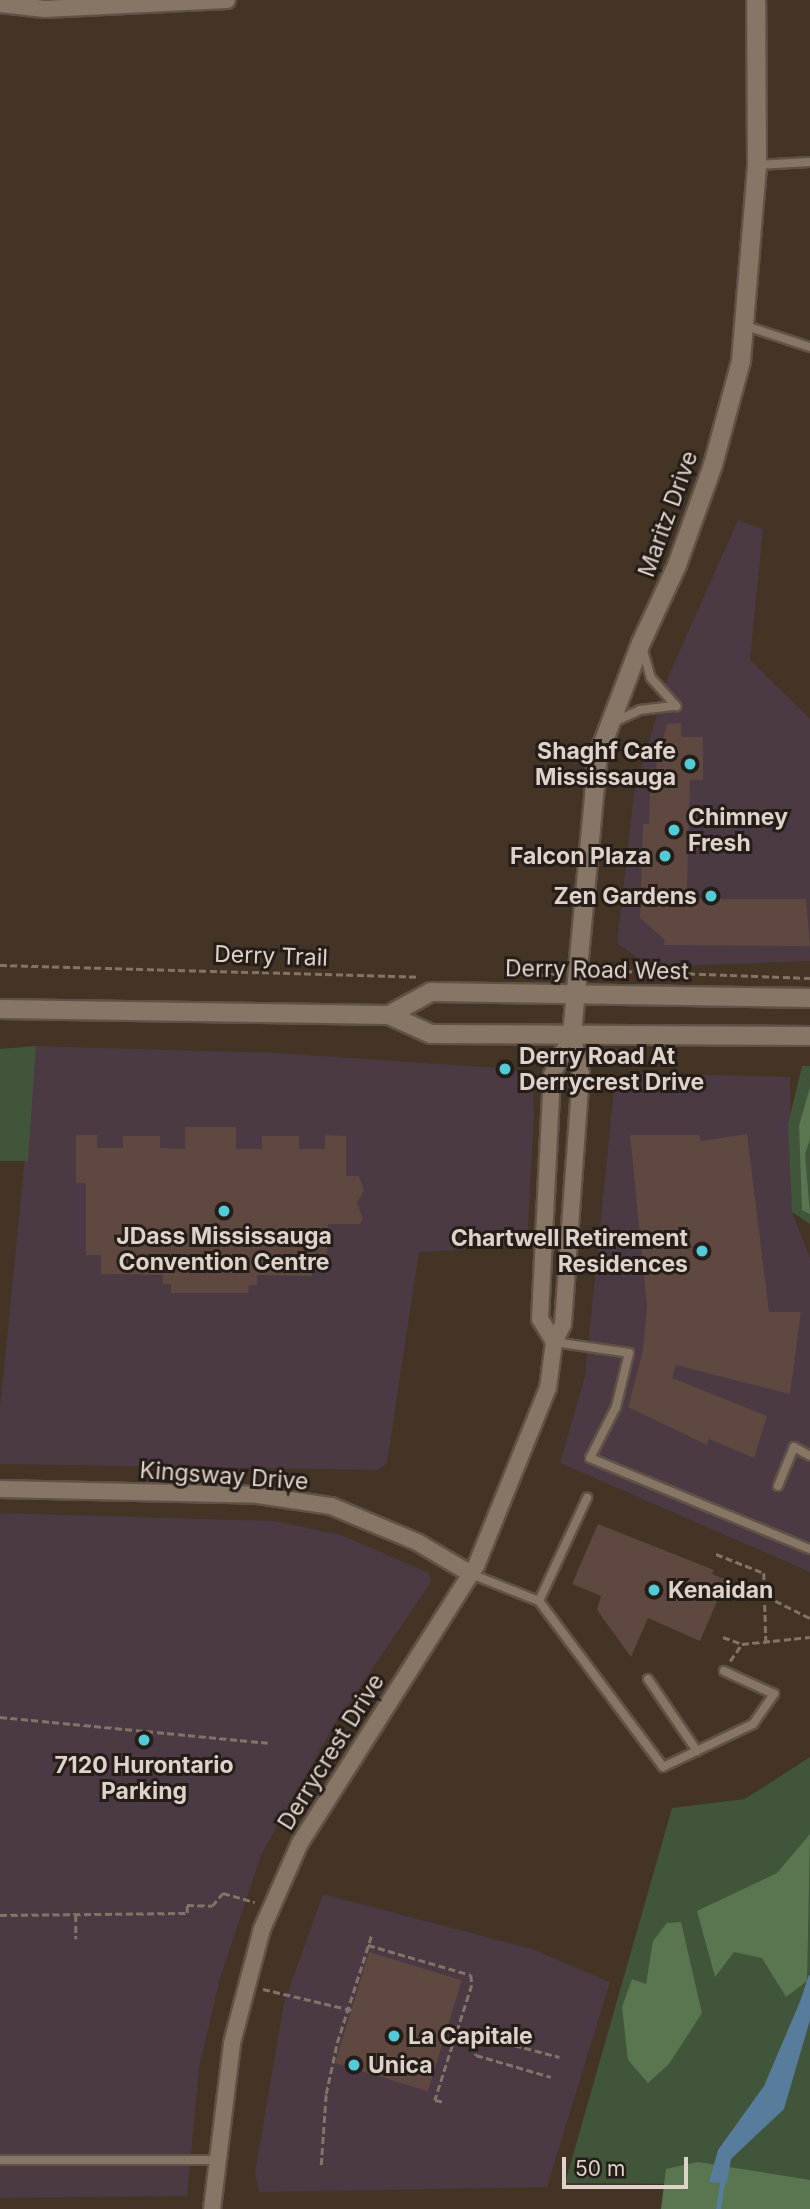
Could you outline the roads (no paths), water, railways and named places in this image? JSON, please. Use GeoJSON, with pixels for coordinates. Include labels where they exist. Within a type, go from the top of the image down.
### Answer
{"type":"FeatureCollection","features":[{"type":"Feature","properties":{"kind":"main road","name":"Maritz Drive"},"geometry":{"type":"LineString","coordinates":[[572,1034],[593,795],[607,726],[677,565],[713,465],[741,362],[757,165],[756,0]]}},
{"type":"Feature","properties":{"kind":"main road","name":"Derry Road West"},"geometry":{"type":"LineString","coordinates":[[389,1015],[431,992],[810,998]]}},
{"type":"Feature","properties":{"kind":"main road","name":"Derry Road West"},"geometry":{"type":"LineString","coordinates":[[2,1006],[389,1015],[431,1034],[810,1036]]}},
{"type":"Feature","properties":{"kind":"street"},"geometry":{"type":"LineString","coordinates":[[0,4],[57,9],[227,0]]}},
{"type":"Feature","properties":{"kind":"street"},"geometry":{"type":"LineString","coordinates":[[554,1342],[540,1319],[552,1075],[572,1034]]}},
{"type":"Feature","properties":{"kind":"street","name":"Derrycrest Drive"},"geometry":{"type":"LineString","coordinates":[[212,2209],[232,2043],[271,1909],[300,1843],[471,1574],[515,1480],[548,1388],[554,1342],[563,1324],[582,1074],[572,1034]]}},
{"type":"Feature","properties":{"kind":"street","name":"Kingsway Drive"},"geometry":{"type":"LineString","coordinates":[[0,1489],[258,1495],[331,1506],[417,1542],[471,1574]]}},
{"type":"Feature","properties":{"kind":"lane"},"geometry":{"type":"LineString","coordinates":[[757,165],[810,162]]}},
{"type":"Feature","properties":{"kind":"lane"},"geometry":{"type":"LineString","coordinates":[[746,326],[810,347]]}},
{"type":"Feature","properties":{"kind":"lane"},"geometry":{"type":"LineString","coordinates":[[607,726],[640,710],[676,706],[651,678],[641,643]]}},
{"type":"Feature","properties":{"kind":"lane"},"geometry":{"type":"LineString","coordinates":[[554,1342],[629,1353],[616,1407],[590,1458],[810,1549]]}},
{"type":"Feature","properties":{"kind":"lane"},"geometry":{"type":"LineString","coordinates":[[778,1486],[794,1447],[810,1455]]}},
{"type":"Feature","properties":{"kind":"lane"},"geometry":{"type":"LineString","coordinates":[[539,1601],[587,1498]]}},
{"type":"Feature","properties":{"kind":"lane"},"geometry":{"type":"LineString","coordinates":[[471,1574],[539,1601],[663,1767],[753,1724],[774,1694],[724,1671]]}},
{"type":"Feature","properties":{"kind":"lane"},"geometry":{"type":"LineString","coordinates":[[648,1679],[697,1751]]}},
{"type":"Feature","properties":{"kind":"lane"},"geometry":{"type":"LineString","coordinates":[[0,2160],[217,2160]]}},
{"type":"Feature","properties":{"kind":"water"},"geometry":{"type":"Polygon","coordinates":[[[810,1978],[810,2020],[784,2109],[731,2159],[727,2183],[709,2182],[718,2150],[764,2086],[810,1978]]]}},
{"type":"Feature","properties":{"kind":"waterway"},"geometry":{"type":"LineString","coordinates":[[803,1999],[810,1977]]}},
{"type":"Feature","properties":{"kind":"waterway"},"geometry":{"type":"LineString","coordinates":[[718,2209],[723,2177]]}},
{"type":"Feature","properties":{"kind":"place","name":"Shaghf Cafe Mississauga"},"geometry":{"type":"Point","coordinates":[690,764]}},
{"type":"Feature","properties":{"kind":"place","name":"Chimney Fresh"},"geometry":{"type":"Point","coordinates":[674,830]}},
{"type":"Feature","properties":{"kind":"place","name":"Falcon Plaza"},"geometry":{"type":"Point","coordinates":[665,856]}},
{"type":"Feature","properties":{"kind":"place","name":"Zen Gardens"},"geometry":{"type":"Point","coordinates":[711,896]}},
{"type":"Feature","properties":{"kind":"place","name":"Derry Road At Derrycrest Drive"},"geometry":{"type":"Point","coordinates":[505,1069]}},
{"type":"Feature","properties":{"kind":"place","name":"JDass Mississauga Convention Centre"},"geometry":{"type":"Point","coordinates":[224,1211]}},
{"type":"Feature","properties":{"kind":"place","name":"Chartwell Retirement Residences"},"geometry":{"type":"Point","coordinates":[702,1251]}},
{"type":"Feature","properties":{"kind":"place","name":"Kenaidan"},"geometry":{"type":"Point","coordinates":[654,1590]}},
{"type":"Feature","properties":{"kind":"place","name":"7120 Hurontario Parking"},"geometry":{"type":"Point","coordinates":[144,1740]}},
{"type":"Feature","properties":{"kind":"place","name":"La Capitale"},"geometry":{"type":"Point","coordinates":[394,2036]}},
{"type":"Feature","properties":{"kind":"place","name":"Unica"},"geometry":{"type":"Point","coordinates":[354,2065]}}]}
